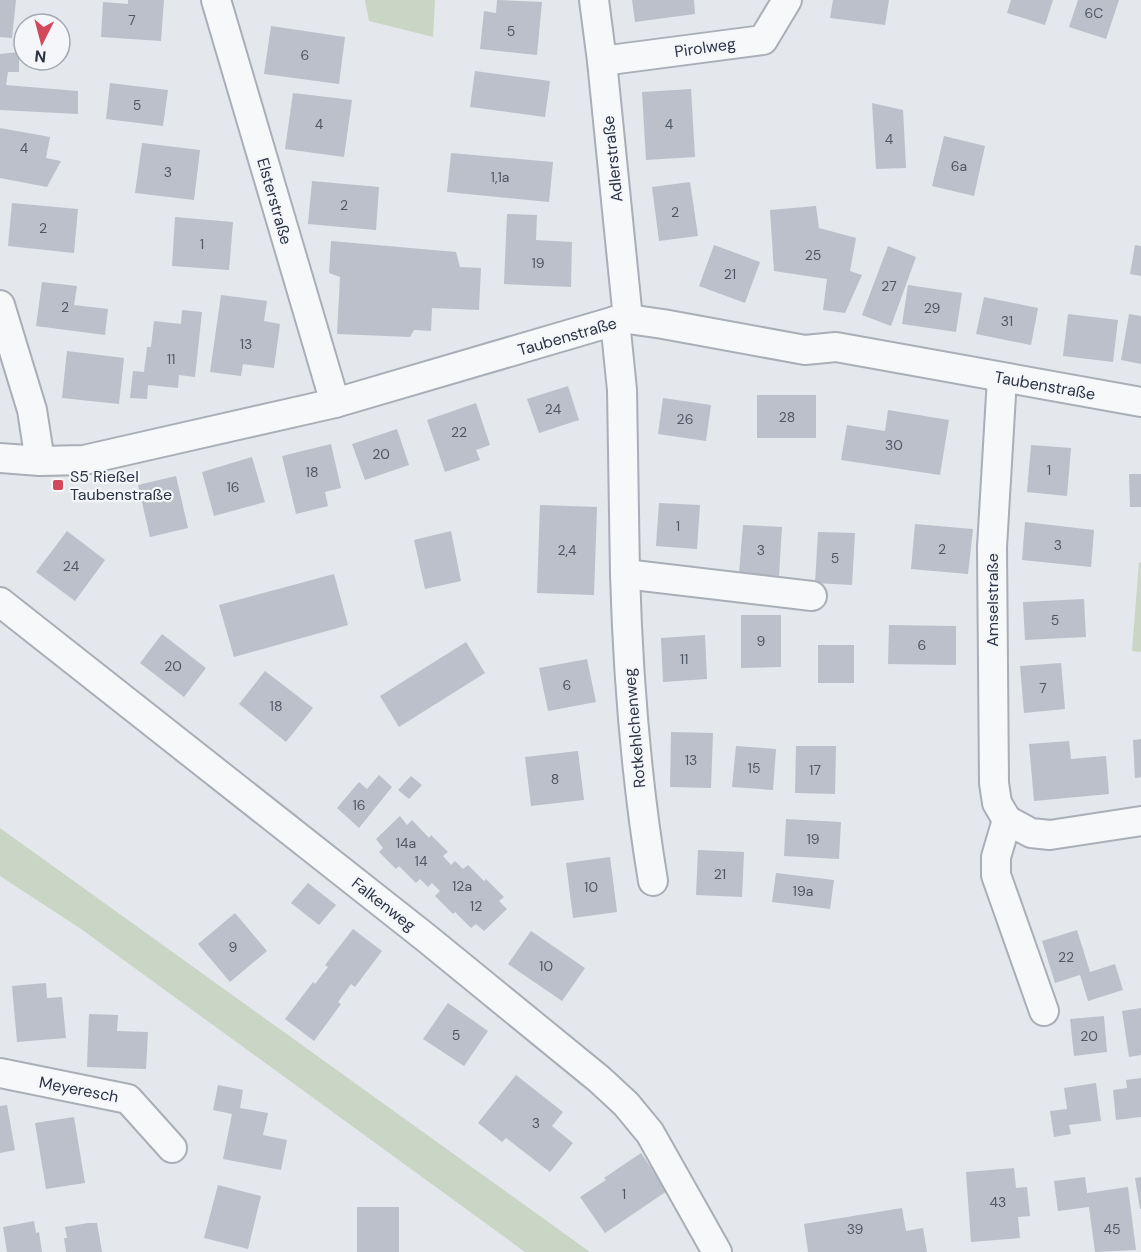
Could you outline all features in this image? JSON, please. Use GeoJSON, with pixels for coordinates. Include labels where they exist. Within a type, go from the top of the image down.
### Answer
{"type":"FeatureCollection","features":[{"type":"Feature","properties":{"kind":"street","name":"Elsterstraße"},"geometry":{"type":"LineString","coordinates":[[216,0],[335,403]]}},
{"type":"Feature","properties":{"kind":"street","name":"Adlerstraße"},"geometry":{"type":"LineString","coordinates":[[594,0],[602,61],[621,320]]}},
{"type":"Feature","properties":{"kind":"street","name":"Pirolweg"},"geometry":{"type":"LineString","coordinates":[[602,61],[763,40],[787,0]]}},
{"type":"Feature","properties":{"kind":"street"},"geometry":{"type":"LineString","coordinates":[[0,305],[32,410],[40,461]]}},
{"type":"Feature","properties":{"kind":"street","name":"Taubenstraße"},"geometry":{"type":"LineString","coordinates":[[0,458],[40,461],[84,460],[335,403],[621,320],[663,324],[806,350],[837,347],[1141,402]]}},
{"type":"Feature","properties":{"kind":"street","name":"Rotkehlchenweg"},"geometry":{"type":"LineString","coordinates":[[621,320],[625,574],[632,723],[641,809],[653,882]]}},
{"type":"Feature","properties":{"kind":"street","name":"Amselstraße"},"geometry":{"type":"LineString","coordinates":[[1002,378],[992,547],[992,655],[994,783],[997,803],[1007,820]]}},
{"type":"Feature","properties":{"kind":"street"},"geometry":{"type":"LineString","coordinates":[[625,574],[812,596]]}},
{"type":"Feature","properties":{"kind":"street","name":"Falkenweg"},"geometry":{"type":"LineString","coordinates":[[0,602],[425,937],[599,1079],[626,1104],[650,1133],[717,1252]]}},
{"type":"Feature","properties":{"kind":"street"},"geometry":{"type":"LineString","coordinates":[[1044,1011],[996,876],[996,857],[1007,820],[1032,832],[1050,835],[1141,821]]}},
{"type":"Feature","properties":{"kind":"street","name":"Meyeresch"},"geometry":{"type":"LineString","coordinates":[[0,1073],[128,1099],[172,1148]]}},
{"type":"Feature","properties":{"kind":"green space"},"geometry":{"type":"Polygon","coordinates":[[[365,0],[435,0],[433,37],[369,21],[365,0]]]}},
{"type":"Feature","properties":{"kind":"green space"},"geometry":{"type":"Polygon","coordinates":[[[1139,562],[1141,563],[1141,652],[1132,651],[1139,562]]]}},
{"type":"Feature","properties":{"kind":"green space"},"geometry":{"type":"Polygon","coordinates":[[[0,828],[590,1252],[525,1252],[81,929],[0,876],[0,828]]]}},
{"type":"Feature","properties":{"kind":"building"},"geometry":{"type":"Polygon","coordinates":[[[0,0],[16,0],[15,12],[12,12],[12,38],[0,37],[0,0]]]}},
{"type":"Feature","properties":{"kind":"building"},"geometry":{"type":"Polygon","coordinates":[[[128,0],[164,0],[161,41],[101,37],[103,2],[128,4],[128,0]]]}},
{"type":"Feature","properties":{"kind":"building"},"geometry":{"type":"Polygon","coordinates":[[[497,0],[542,2],[537,55],[480,49],[484,11],[496,13],[497,0]]]}},
{"type":"Feature","properties":{"kind":"building"},"geometry":{"type":"Polygon","coordinates":[[[632,0],[694,0],[695,14],[635,22],[632,0]]]}},
{"type":"Feature","properties":{"kind":"building"},"geometry":{"type":"Polygon","coordinates":[[[833,0],[889,0],[885,25],[830,18],[833,0]]]}},
{"type":"Feature","properties":{"kind":"building"},"geometry":{"type":"Polygon","coordinates":[[[1011,0],[1053,0],[1045,25],[1007,13],[1011,0]]]}},
{"type":"Feature","properties":{"kind":"building"},"geometry":{"type":"Polygon","coordinates":[[[1078,0],[1119,0],[1106,39],[1069,27],[1078,0]]]}},
{"type":"Feature","properties":{"kind":"building"},"geometry":{"type":"Polygon","coordinates":[[[271,26],[345,37],[339,84],[264,74],[271,26]]]}},
{"type":"Feature","properties":{"kind":"building"},"geometry":{"type":"Polygon","coordinates":[[[12,53],[12,72],[8,72],[6,85],[78,91],[78,114],[0,110],[0,54],[12,53]]]}},
{"type":"Feature","properties":{"kind":"building"},"geometry":{"type":"Polygon","coordinates":[[[475,71],[550,81],[545,117],[470,107],[475,71]]]}},
{"type":"Feature","properties":{"kind":"building"},"geometry":{"type":"Polygon","coordinates":[[[110,83],[168,90],[163,126],[106,119],[110,83]]]}},
{"type":"Feature","properties":{"kind":"building"},"geometry":{"type":"Polygon","coordinates":[[[691,89],[695,157],[646,160],[642,92],[691,89]]]}},
{"type":"Feature","properties":{"kind":"building"},"geometry":{"type":"Polygon","coordinates":[[[293,93],[352,100],[344,157],[285,149],[293,93]]]}},
{"type":"Feature","properties":{"kind":"building"},"geometry":{"type":"Polygon","coordinates":[[[872,103],[903,110],[906,168],[876,169],[872,103]]]}},
{"type":"Feature","properties":{"kind":"building"},"geometry":{"type":"Polygon","coordinates":[[[0,128],[50,137],[46,158],[61,161],[47,187],[0,178],[0,128]]]}},
{"type":"Feature","properties":{"kind":"building"},"geometry":{"type":"Polygon","coordinates":[[[944,136],[985,146],[974,196],[932,186],[944,136]]]}},
{"type":"Feature","properties":{"kind":"building"},"geometry":{"type":"Polygon","coordinates":[[[142,143],[200,150],[194,200],[135,193],[142,143]]]}},
{"type":"Feature","properties":{"kind":"building"},"geometry":{"type":"Polygon","coordinates":[[[451,153],[553,162],[549,202],[447,192],[451,153]]]}},
{"type":"Feature","properties":{"kind":"building"},"geometry":{"type":"Polygon","coordinates":[[[312,181],[379,187],[376,230],[308,224],[312,181]]]}},
{"type":"Feature","properties":{"kind":"building"},"geometry":{"type":"Polygon","coordinates":[[[690,182],[698,236],[659,241],[652,187],[690,182]]]}},
{"type":"Feature","properties":{"kind":"building"},"geometry":{"type":"Polygon","coordinates":[[[12,203],[78,209],[74,253],[8,246],[12,203]]]}},
{"type":"Feature","properties":{"kind":"building"},"geometry":{"type":"Polygon","coordinates":[[[816,206],[819,228],[856,238],[850,271],[862,275],[845,313],[823,310],[827,279],[774,271],[770,210],[816,206]]]}},
{"type":"Feature","properties":{"kind":"building"},"geometry":{"type":"Polygon","coordinates":[[[507,214],[537,215],[536,240],[572,242],[571,287],[504,284],[507,214]]]}},
{"type":"Feature","properties":{"kind":"building"},"geometry":{"type":"Polygon","coordinates":[[[175,217],[233,222],[229,270],[172,266],[175,217]]]}},
{"type":"Feature","properties":{"kind":"building"},"geometry":{"type":"Polygon","coordinates":[[[331,241],[456,252],[460,267],[481,268],[479,310],[432,308],[431,331],[414,330],[410,337],[337,334],[340,277],[329,273],[331,241]]]}},
{"type":"Feature","properties":{"kind":"building"},"geometry":{"type":"Polygon","coordinates":[[[714,245],[760,262],[745,303],[699,286],[714,245]]]}},
{"type":"Feature","properties":{"kind":"building"},"geometry":{"type":"Polygon","coordinates":[[[1135,245],[1141,246],[1141,276],[1130,274],[1135,245]]]}},
{"type":"Feature","properties":{"kind":"building"},"geometry":{"type":"Polygon","coordinates":[[[888,246],[916,257],[891,326],[862,315],[888,246]]]}},
{"type":"Feature","properties":{"kind":"building"},"geometry":{"type":"Polygon","coordinates":[[[42,282],[77,286],[74,305],[108,309],[105,335],[36,326],[42,282]]]}},
{"type":"Feature","properties":{"kind":"building"},"geometry":{"type":"Polygon","coordinates":[[[908,285],[962,293],[956,332],[902,324],[908,285]]]}},
{"type":"Feature","properties":{"kind":"building"},"geometry":{"type":"Polygon","coordinates":[[[221,295],[267,301],[264,321],[280,324],[274,368],[243,364],[241,376],[210,372],[221,295]]]}},
{"type":"Feature","properties":{"kind":"building"},"geometry":{"type":"Polygon","coordinates":[[[984,297],[1038,308],[1031,345],[976,334],[984,297]]]}},
{"type":"Feature","properties":{"kind":"building"},"geometry":{"type":"Polygon","coordinates":[[[182,310],[202,312],[195,377],[179,375],[178,388],[148,385],[147,399],[130,398],[133,371],[144,372],[147,347],[151,347],[154,321],[181,324],[182,310]]]}},
{"type":"Feature","properties":{"kind":"building"},"geometry":{"type":"Polygon","coordinates":[[[1068,314],[1118,320],[1113,362],[1063,356],[1068,314]]]}},
{"type":"Feature","properties":{"kind":"building"},"geometry":{"type":"Polygon","coordinates":[[[1129,314],[1141,316],[1141,364],[1121,360],[1129,314]]]}},
{"type":"Feature","properties":{"kind":"building"},"geometry":{"type":"Polygon","coordinates":[[[67,351],[124,358],[119,404],[62,398],[67,351]]]}},
{"type":"Feature","properties":{"kind":"building"},"geometry":{"type":"Polygon","coordinates":[[[568,386],[579,420],[539,433],[527,399],[568,386]]]}},
{"type":"Feature","properties":{"kind":"building"},"geometry":{"type":"Polygon","coordinates":[[[757,395],[816,395],[816,438],[757,438],[757,395]]]}},
{"type":"Feature","properties":{"kind":"building"},"geometry":{"type":"Polygon","coordinates":[[[663,398],[711,405],[706,441],[658,434],[663,398]]]}},
{"type":"Feature","properties":{"kind":"building"},"geometry":{"type":"Polygon","coordinates":[[[476,403],[490,445],[476,450],[480,460],[445,472],[427,420],[476,403]]]}},
{"type":"Feature","properties":{"kind":"building"},"geometry":{"type":"Polygon","coordinates":[[[888,410],[949,420],[940,475],[841,460],[847,425],[885,431],[888,410]]]}},
{"type":"Feature","properties":{"kind":"building"},"geometry":{"type":"Polygon","coordinates":[[[397,429],[409,465],[365,480],[352,444],[397,429]]]}},
{"type":"Feature","properties":{"kind":"building"},"geometry":{"type":"Polygon","coordinates":[[[331,444],[341,488],[325,492],[328,506],[296,514],[282,456],[331,444]]]}},
{"type":"Feature","properties":{"kind":"building"},"geometry":{"type":"Polygon","coordinates":[[[1031,445],[1071,448],[1067,496],[1027,492],[1031,445]]]}},
{"type":"Feature","properties":{"kind":"building"},"geometry":{"type":"Polygon","coordinates":[[[252,457],[265,502],[214,516],[202,472],[252,457]]]}},
{"type":"Feature","properties":{"kind":"building"},"geometry":{"type":"Polygon","coordinates":[[[1129,474],[1141,474],[1141,507],[1130,507],[1129,474]]]}},
{"type":"Feature","properties":{"kind":"building"},"geometry":{"type":"Polygon","coordinates":[[[176,476],[188,528],[150,537],[138,485],[176,476]]]}},
{"type":"Feature","properties":{"kind":"building"},"geometry":{"type":"Polygon","coordinates":[[[659,503],[700,505],[697,549],[656,546],[659,503]]]}},
{"type":"Feature","properties":{"kind":"building"},"geometry":{"type":"Polygon","coordinates":[[[540,505],[597,507],[594,595],[537,593],[540,505]]]}},
{"type":"Feature","properties":{"kind":"building"},"geometry":{"type":"Polygon","coordinates":[[[1025,522],[1094,530],[1091,567],[1022,560],[1025,522]]]}},
{"type":"Feature","properties":{"kind":"building"},"geometry":{"type":"Polygon","coordinates":[[[915,524],[973,529],[968,574],[911,569],[915,524]]]}},
{"type":"Feature","properties":{"kind":"building"},"geometry":{"type":"Polygon","coordinates":[[[743,525],[782,527],[779,576],[739,573],[743,525]]]}},
{"type":"Feature","properties":{"kind":"building"},"geometry":{"type":"Polygon","coordinates":[[[67,531],[105,560],[75,601],[36,572],[67,531]]]}},
{"type":"Feature","properties":{"kind":"building"},"geometry":{"type":"Polygon","coordinates":[[[451,531],[461,581],[425,589],[414,540],[451,531]]]}},
{"type":"Feature","properties":{"kind":"building"},"geometry":{"type":"Polygon","coordinates":[[[818,532],[855,533],[852,585],[815,583],[818,532]]]}},
{"type":"Feature","properties":{"kind":"building"},"geometry":{"type":"Polygon","coordinates":[[[334,574],[348,625],[234,657],[219,605],[334,574]]]}},
{"type":"Feature","properties":{"kind":"building"},"geometry":{"type":"Polygon","coordinates":[[[1084,599],[1086,637],[1025,640],[1023,602],[1084,599]]]}},
{"type":"Feature","properties":{"kind":"building"},"geometry":{"type":"Polygon","coordinates":[[[741,615],[781,615],[781,667],[741,668],[741,615]]]}},
{"type":"Feature","properties":{"kind":"building"},"geometry":{"type":"Polygon","coordinates":[[[889,625],[956,626],[956,665],[888,664],[889,625]]]}},
{"type":"Feature","properties":{"kind":"building"},"geometry":{"type":"Polygon","coordinates":[[[162,634],[206,668],[184,697],[140,663],[162,634]]]}},
{"type":"Feature","properties":{"kind":"building"},"geometry":{"type":"Polygon","coordinates":[[[705,635],[707,679],[663,682],[661,638],[705,635]]]}},
{"type":"Feature","properties":{"kind":"building"},"geometry":{"type":"Polygon","coordinates":[[[466,642],[485,673],[399,727],[380,696],[466,642]]]}},
{"type":"Feature","properties":{"kind":"building"},"geometry":{"type":"Polygon","coordinates":[[[818,645],[854,645],[854,683],[818,683],[818,645]]]}},
{"type":"Feature","properties":{"kind":"building"},"geometry":{"type":"Polygon","coordinates":[[[587,659],[596,702],[548,711],[539,668],[587,659]]]}},
{"type":"Feature","properties":{"kind":"building"},"geometry":{"type":"Polygon","coordinates":[[[1061,663],[1065,709],[1024,713],[1020,666],[1061,663]]]}},
{"type":"Feature","properties":{"kind":"building"},"geometry":{"type":"Polygon","coordinates":[[[265,671],[313,708],[286,742],[239,704],[265,671]]]}},
{"type":"Feature","properties":{"kind":"building"},"geometry":{"type":"Polygon","coordinates":[[[671,732],[713,733],[711,788],[670,787],[671,732]]]}},
{"type":"Feature","properties":{"kind":"building"},"geometry":{"type":"Polygon","coordinates":[[[1141,739],[1141,777],[1135,778],[1133,740],[1141,739]]]}},
{"type":"Feature","properties":{"kind":"building"},"geometry":{"type":"Polygon","coordinates":[[[1069,741],[1071,759],[1106,756],[1109,794],[1034,801],[1029,744],[1069,741]]]}},
{"type":"Feature","properties":{"kind":"building"},"geometry":{"type":"Polygon","coordinates":[[[736,746],[776,749],[773,790],[732,787],[736,746]]]}},
{"type":"Feature","properties":{"kind":"building"},"geometry":{"type":"Polygon","coordinates":[[[796,746],[836,746],[835,794],[795,793],[796,746]]]}},
{"type":"Feature","properties":{"kind":"building"},"geometry":{"type":"Polygon","coordinates":[[[578,751],[584,800],[531,806],[525,757],[578,751]]]}},
{"type":"Feature","properties":{"kind":"building"},"geometry":{"type":"Polygon","coordinates":[[[379,775],[392,787],[359,828],[337,808],[359,782],[367,789],[379,775]]]}},
{"type":"Feature","properties":{"kind":"building"},"geometry":{"type":"Polygon","coordinates":[[[411,776],[422,785],[409,799],[398,790],[411,776]]]}},
{"type":"Feature","properties":{"kind":"building"},"geometry":{"type":"Polygon","coordinates":[[[400,816],[407,825],[412,820],[429,838],[431,835],[448,852],[443,856],[451,865],[455,861],[463,869],[468,865],[504,897],[499,901],[507,909],[484,931],[476,924],[471,928],[455,912],[453,914],[435,896],[440,891],[432,883],[428,887],[420,879],[416,883],[399,866],[396,869],[379,852],[383,848],[376,839],[400,816]]]}},
{"type":"Feature","properties":{"kind":"building"},"geometry":{"type":"Polygon","coordinates":[[[786,819],[841,822],[839,859],[784,856],[786,819]]]}},
{"type":"Feature","properties":{"kind":"building"},"geometry":{"type":"Polygon","coordinates":[[[698,850],[744,852],[742,897],[696,895],[698,850]]]}},
{"type":"Feature","properties":{"kind":"building"},"geometry":{"type":"Polygon","coordinates":[[[610,857],[617,912],[573,918],[566,863],[610,857]]]}},
{"type":"Feature","properties":{"kind":"building"},"geometry":{"type":"Polygon","coordinates":[[[776,873],[834,880],[830,909],[772,902],[776,873]]]}},
{"type":"Feature","properties":{"kind":"building"},"geometry":{"type":"Polygon","coordinates":[[[308,883],[336,905],[319,925],[291,903],[308,883]]]}},
{"type":"Feature","properties":{"kind":"building"},"geometry":{"type":"Polygon","coordinates":[[[235,913],[267,951],[230,982],[198,944],[235,913]]]}},
{"type":"Feature","properties":{"kind":"building"},"geometry":{"type":"Polygon","coordinates":[[[353,929],[382,951],[355,987],[351,984],[338,1002],[341,1004],[314,1041],[285,1019],[313,982],[315,984],[328,967],[325,965],[353,929]]]}},
{"type":"Feature","properties":{"kind":"building"},"geometry":{"type":"Polygon","coordinates":[[[1077,930],[1090,972],[1115,964],[1123,990],[1088,1001],[1080,975],[1055,983],[1042,941],[1077,930]]]}},
{"type":"Feature","properties":{"kind":"building"},"geometry":{"type":"Polygon","coordinates":[[[531,931],[585,968],[562,1001],[508,964],[531,931]]]}},
{"type":"Feature","properties":{"kind":"building"},"geometry":{"type":"Polygon","coordinates":[[[46,983],[47,998],[62,997],[66,1038],[17,1042],[12,986],[46,983]]]}},
{"type":"Feature","properties":{"kind":"building"},"geometry":{"type":"Polygon","coordinates":[[[448,1003],[488,1031],[464,1066],[423,1039],[448,1003]]]}},
{"type":"Feature","properties":{"kind":"building"},"geometry":{"type":"Polygon","coordinates":[[[1141,1008],[1141,1055],[1129,1057],[1122,1011],[1141,1008]]]}},
{"type":"Feature","properties":{"kind":"building"},"geometry":{"type":"Polygon","coordinates":[[[89,1014],[118,1015],[117,1031],[148,1032],[146,1069],[87,1067],[89,1014]]]}},
{"type":"Feature","properties":{"kind":"building"},"geometry":{"type":"Polygon","coordinates":[[[1104,1016],[1107,1052],[1074,1056],[1070,1019],[1104,1016]]]}},
{"type":"Feature","properties":{"kind":"building"},"geometry":{"type":"Polygon","coordinates":[[[516,1075],[563,1112],[552,1126],[573,1143],[550,1172],[506,1138],[502,1142],[478,1123],[516,1075]]]}},
{"type":"Feature","properties":{"kind":"building"},"geometry":{"type":"Polygon","coordinates":[[[1141,1078],[1141,1117],[1116,1120],[1113,1090],[1127,1088],[1126,1080],[1141,1078]]]}},
{"type":"Feature","properties":{"kind":"building"},"geometry":{"type":"Polygon","coordinates":[[[1096,1083],[1101,1121],[1069,1125],[1071,1134],[1054,1137],[1050,1111],[1067,1109],[1064,1088],[1096,1083]]]}},
{"type":"Feature","properties":{"kind":"building"},"geometry":{"type":"Polygon","coordinates":[[[218,1085],[243,1090],[240,1108],[268,1113],[263,1135],[287,1140],[281,1170],[223,1159],[232,1114],[213,1110],[218,1085]]]}},
{"type":"Feature","properties":{"kind":"building"},"geometry":{"type":"Polygon","coordinates":[[[7,1105],[15,1150],[0,1153],[0,1106],[7,1105]]]}},
{"type":"Feature","properties":{"kind":"building"},"geometry":{"type":"Polygon","coordinates":[[[74,1117],[85,1183],[46,1189],[35,1123],[74,1117]]]}},
{"type":"Feature","properties":{"kind":"building"},"geometry":{"type":"Polygon","coordinates":[[[641,1153],[667,1191],[605,1233],[580,1197],[641,1153]]]}},
{"type":"Feature","properties":{"kind":"building"},"geometry":{"type":"Polygon","coordinates":[[[1014,1168],[1016,1188],[1027,1187],[1030,1216],[1018,1217],[1020,1238],[971,1242],[966,1172],[1014,1168]]]}},
{"type":"Feature","properties":{"kind":"building"},"geometry":{"type":"Polygon","coordinates":[[[1085,1177],[1087,1193],[1128,1187],[1136,1250],[1095,1252],[1089,1207],[1058,1211],[1054,1181],[1085,1177]]]}},
{"type":"Feature","properties":{"kind":"building"},"geometry":{"type":"Polygon","coordinates":[[[1141,1177],[1141,1209],[1140,1209],[1135,1178],[1141,1177]]]}},
{"type":"Feature","properties":{"kind":"building"},"geometry":{"type":"Polygon","coordinates":[[[218,1185],[261,1196],[248,1249],[204,1238],[218,1185]]]}},
{"type":"Feature","properties":{"kind":"building"},"geometry":{"type":"Polygon","coordinates":[[[357,1207],[399,1207],[399,1252],[357,1252],[357,1207]]]}},
{"type":"Feature","properties":{"kind":"building"},"geometry":{"type":"Polygon","coordinates":[[[902,1208],[906,1231],[923,1228],[927,1252],[808,1252],[804,1224],[902,1208]]]}},
{"type":"Feature","properties":{"kind":"building"},"geometry":{"type":"Polygon","coordinates":[[[34,1221],[36,1233],[39,1232],[42,1252],[7,1252],[3,1227],[34,1221]]]}},
{"type":"Feature","properties":{"kind":"building"},"geometry":{"type":"Polygon","coordinates":[[[97,1223],[102,1252],[66,1252],[65,1227],[97,1223]]]}},
{"type":"Feature","properties":{"kind":"place","name":"S5 Rießel Taubenstraße"},"geometry":{"type":"Point","coordinates":[58,485]}}]}
